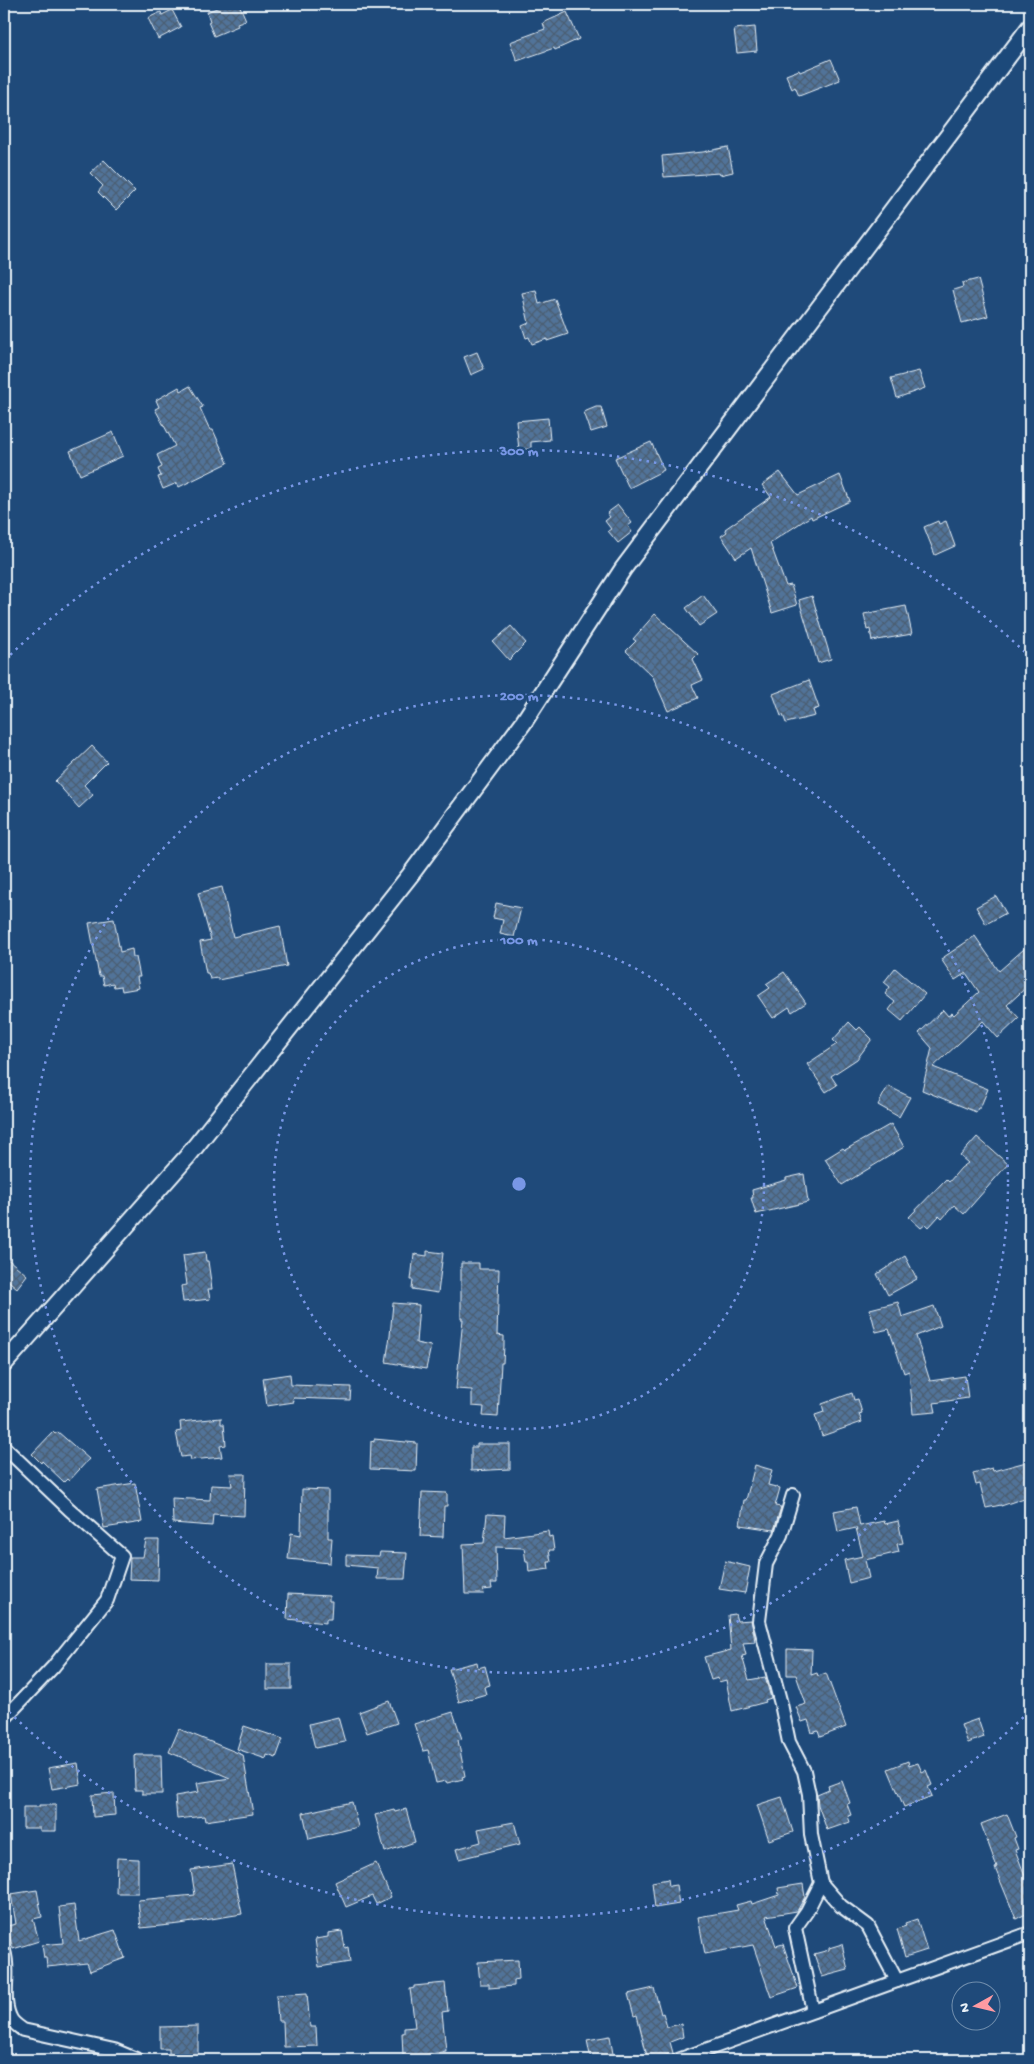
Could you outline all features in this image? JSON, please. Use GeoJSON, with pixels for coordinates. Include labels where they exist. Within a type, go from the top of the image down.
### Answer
{"type":"FeatureCollection","features":[{"type":"Feature","properties":{"kind":"street"},"geometry":{"type":"LineString","coordinates":[[4,1364],[187,1157],[411,874],[523,723],[623,569],[1030,27]]}},
{"type":"Feature","properties":{"kind":"street"},"geometry":{"type":"LineString","coordinates":[[4,1447],[122,1556],[107,1600],[53,1667],[4,1719]]}},
{"type":"Feature","properties":{"kind":"street"},"geometry":{"type":"LineString","coordinates":[[793,1495],[781,1535],[766,1564],[759,1621],[789,1742],[804,1771],[810,1794],[810,1835],[821,1883],[841,1906],[868,1926],[897,1981]]}},
{"type":"Feature","properties":{"kind":"street"},"geometry":{"type":"LineString","coordinates":[[814,2011],[795,1928],[807,1911],[821,1883]]}},
{"type":"Feature","properties":{"kind":"street"},"geometry":{"type":"LineString","coordinates":[[678,2060],[1030,1933]]}},
{"type":"Feature","properties":{"kind":"street"},"geometry":{"type":"LineString","coordinates":[[4,1951],[8,1963],[7,2004],[11,2020],[23,2030],[114,2050],[138,2060]]}},
{"type":"Feature","properties":{"kind":"building"},"geometry":{"type":"Polygon","coordinates":[[[226,4],[239,4],[246,20],[237,23],[238,26],[214,36],[208,22],[210,21],[207,12],[226,4]]]}},
{"type":"Feature","properties":{"kind":"building"},"geometry":{"type":"Polygon","coordinates":[[[172,10],[181,27],[158,39],[148,18],[161,12],[162,15],[172,10]]]}},
{"type":"Feature","properties":{"kind":"building"},"geometry":{"type":"Polygon","coordinates":[[[567,12],[579,39],[555,50],[554,48],[517,61],[510,42],[545,29],[543,23],[567,12]]]}},
{"type":"Feature","properties":{"kind":"building"},"geometry":{"type":"Polygon","coordinates":[[[755,27],[757,51],[737,53],[734,29],[755,27]]]}},
{"type":"Feature","properties":{"kind":"building"},"geometry":{"type":"Polygon","coordinates":[[[831,59],[840,80],[799,96],[795,87],[792,89],[786,75],[799,70],[800,72],[831,59]]]}},
{"type":"Feature","properties":{"kind":"building"},"geometry":{"type":"Polygon","coordinates":[[[728,147],[733,172],[720,175],[719,173],[664,177],[662,156],[703,152],[728,147]]]}},
{"type":"Feature","properties":{"kind":"building"},"geometry":{"type":"Polygon","coordinates":[[[104,160],[135,191],[116,210],[98,192],[103,186],[90,173],[104,160]]]}},
{"type":"Feature","properties":{"kind":"building"},"geometry":{"type":"Polygon","coordinates":[[[978,279],[988,316],[962,323],[953,290],[963,287],[962,283],[978,279]]]}},
{"type":"Feature","properties":{"kind":"building"},"geometry":{"type":"Polygon","coordinates":[[[536,290],[539,304],[555,299],[568,334],[532,344],[529,337],[526,338],[522,326],[529,323],[522,293],[536,290]]]}},
{"type":"Feature","properties":{"kind":"building"},"geometry":{"type":"Polygon","coordinates":[[[477,352],[484,369],[471,375],[464,357],[477,352]]]}},
{"type":"Feature","properties":{"kind":"building"},"geometry":{"type":"Polygon","coordinates":[[[919,371],[925,388],[897,398],[891,378],[919,371]]]}},
{"type":"Feature","properties":{"kind":"building"},"geometry":{"type":"Polygon","coordinates":[[[190,386],[203,407],[200,408],[210,430],[213,430],[228,463],[179,487],[177,483],[163,489],[158,477],[161,476],[158,469],[162,467],[157,455],[175,446],[155,409],[159,407],[156,400],[179,387],[181,391],[190,386]]]}},
{"type":"Feature","properties":{"kind":"building"},"geometry":{"type":"Polygon","coordinates":[[[601,407],[607,427],[591,432],[584,412],[601,407]]]}},
{"type":"Feature","properties":{"kind":"building"},"geometry":{"type":"Polygon","coordinates":[[[548,418],[550,440],[531,442],[531,449],[519,450],[516,421],[548,418]]]}},
{"type":"Feature","properties":{"kind":"building"},"geometry":{"type":"Polygon","coordinates":[[[113,432],[123,456],[80,475],[70,451],[113,432]]]}},
{"type":"Feature","properties":{"kind":"building"},"geometry":{"type":"Polygon","coordinates":[[[651,442],[664,470],[629,488],[615,458],[651,442]]]}},
{"type":"Feature","properties":{"kind":"building"},"geometry":{"type":"Polygon","coordinates":[[[780,472],[798,495],[840,475],[850,501],[812,519],[811,516],[770,543],[786,586],[791,585],[797,605],[772,613],[751,548],[736,558],[721,536],[727,532],[725,529],[771,497],[762,485],[780,472]]]}},
{"type":"Feature","properties":{"kind":"building"},"geometry":{"type":"Polygon","coordinates":[[[618,505],[632,523],[628,526],[632,532],[618,543],[608,531],[611,529],[605,521],[610,517],[607,513],[618,505]]]}},
{"type":"Feature","properties":{"kind":"building"},"geometry":{"type":"Polygon","coordinates":[[[938,521],[939,524],[946,521],[955,546],[935,555],[924,527],[938,521]]]}},
{"type":"Feature","properties":{"kind":"building"},"geometry":{"type":"Polygon","coordinates":[[[703,595],[717,614],[699,626],[686,608],[703,595]]]}},
{"type":"Feature","properties":{"kind":"building"},"geometry":{"type":"Polygon","coordinates":[[[812,596],[831,659],[818,663],[799,600],[812,596]]]}},
{"type":"Feature","properties":{"kind":"building"},"geometry":{"type":"Polygon","coordinates":[[[906,606],[912,634],[872,641],[870,629],[867,630],[864,614],[906,606]]]}},
{"type":"Feature","properties":{"kind":"building"},"geometry":{"type":"Polygon","coordinates":[[[655,614],[698,654],[693,659],[703,680],[692,685],[698,698],[668,711],[653,677],[626,651],[636,641],[633,639],[655,614]]]}},
{"type":"Feature","properties":{"kind":"building"},"geometry":{"type":"Polygon","coordinates":[[[511,626],[526,643],[509,660],[493,642],[511,626]]]}},
{"type":"Feature","properties":{"kind":"building"},"geometry":{"type":"Polygon","coordinates":[[[809,680],[819,708],[813,710],[815,716],[786,723],[783,715],[781,716],[773,694],[809,680]]]}},
{"type":"Feature","properties":{"kind":"building"},"geometry":{"type":"Polygon","coordinates":[[[92,746],[107,762],[84,785],[93,795],[79,808],[55,781],[92,746]]]}},
{"type":"Feature","properties":{"kind":"building"},"geometry":{"type":"Polygon","coordinates":[[[222,887],[233,937],[280,926],[287,966],[218,980],[218,978],[210,979],[208,973],[206,973],[200,942],[211,940],[198,893],[222,887]]]}},
{"type":"Feature","properties":{"kind":"building"},"geometry":{"type":"Polygon","coordinates":[[[996,896],[1006,913],[986,924],[976,907],[996,896]]]}},
{"type":"Feature","properties":{"kind":"building"},"geometry":{"type":"Polygon","coordinates":[[[496,903],[521,908],[514,937],[500,934],[503,920],[493,918],[496,903]]]}},
{"type":"Feature","properties":{"kind":"building"},"geometry":{"type":"Polygon","coordinates":[[[114,919],[120,952],[132,949],[133,957],[136,957],[140,977],[137,977],[139,988],[122,991],[121,986],[114,987],[113,983],[104,985],[102,976],[99,976],[89,923],[114,919]]]}},
{"type":"Feature","properties":{"kind":"building"},"geometry":{"type":"Polygon","coordinates":[[[975,936],[999,971],[1024,949],[1030,956],[1030,984],[1007,1005],[1019,1018],[998,1038],[983,1021],[933,1067],[988,1089],[980,1108],[976,1112],[922,1090],[932,1048],[919,1033],[943,1010],[948,1016],[952,1013],[954,1015],[979,992],[966,973],[955,980],[941,959],[975,936]]]}},
{"type":"Feature","properties":{"kind":"building"},"geometry":{"type":"Polygon","coordinates":[[[895,968],[925,994],[902,1021],[889,1010],[895,1002],[885,994],[890,987],[884,982],[895,968]]]}},
{"type":"Feature","properties":{"kind":"building"},"geometry":{"type":"Polygon","coordinates":[[[784,972],[806,1003],[792,1012],[789,1007],[773,1018],[758,996],[770,988],[766,984],[784,972]]]}},
{"type":"Feature","properties":{"kind":"building"},"geometry":{"type":"Polygon","coordinates":[[[849,1022],[857,1030],[860,1027],[872,1039],[857,1059],[831,1076],[837,1085],[826,1092],[807,1064],[837,1044],[833,1040],[849,1022]]]}},
{"type":"Feature","properties":{"kind":"building"},"geometry":{"type":"Polygon","coordinates":[[[888,1086],[910,1097],[899,1117],[878,1105],[888,1086]]]}},
{"type":"Feature","properties":{"kind":"building"},"geometry":{"type":"Polygon","coordinates":[[[891,1124],[904,1147],[842,1185],[825,1159],[891,1124]]]}},
{"type":"Feature","properties":{"kind":"building"},"geometry":{"type":"Polygon","coordinates":[[[977,1137],[1008,1164],[964,1214],[954,1205],[942,1219],[939,1216],[929,1227],[926,1224],[921,1228],[909,1217],[946,1179],[949,1182],[968,1163],[960,1156],[977,1137]]]}},
{"type":"Feature","properties":{"kind":"building"},"geometry":{"type":"Polygon","coordinates":[[[804,1174],[808,1202],[756,1214],[751,1198],[753,1198],[752,1190],[804,1174]]]}},
{"type":"Feature","properties":{"kind":"building"},"geometry":{"type":"Polygon","coordinates":[[[427,1251],[443,1253],[438,1293],[412,1289],[413,1280],[411,1280],[414,1254],[427,1256],[427,1251]]]}},
{"type":"Feature","properties":{"kind":"building"},"geometry":{"type":"Polygon","coordinates":[[[205,1252],[212,1289],[208,1289],[210,1299],[183,1302],[181,1286],[187,1285],[183,1255],[205,1252]]]}},
{"type":"Feature","properties":{"kind":"building"},"geometry":{"type":"Polygon","coordinates":[[[4,1256],[27,1275],[17,1288],[4,1277],[4,1256]]]}},
{"type":"Feature","properties":{"kind":"building"},"geometry":{"type":"Polygon","coordinates":[[[905,1256],[917,1279],[888,1295],[877,1274],[905,1256]]]}},
{"type":"Feature","properties":{"kind":"building"},"geometry":{"type":"Polygon","coordinates":[[[461,1263],[479,1263],[479,1269],[499,1269],[497,1335],[504,1336],[504,1345],[498,1417],[483,1416],[484,1407],[472,1406],[472,1390],[456,1389],[463,1319],[461,1319],[461,1263]]]}},
{"type":"Feature","properties":{"kind":"building"},"geometry":{"type":"Polygon","coordinates":[[[898,1302],[902,1317],[934,1306],[941,1326],[916,1336],[930,1381],[965,1376],[968,1398],[934,1403],[936,1412],[913,1414],[909,1371],[904,1373],[889,1329],[876,1332],[870,1309],[898,1302]]]}},
{"type":"Feature","properties":{"kind":"building"},"geometry":{"type":"Polygon","coordinates":[[[393,1303],[419,1305],[416,1343],[431,1346],[426,1369],[386,1362],[393,1303]]]}},
{"type":"Feature","properties":{"kind":"building"},"geometry":{"type":"Polygon","coordinates":[[[290,1374],[291,1385],[351,1387],[350,1400],[293,1398],[294,1402],[267,1406],[263,1378],[290,1374]]]}},
{"type":"Feature","properties":{"kind":"building"},"geometry":{"type":"Polygon","coordinates":[[[852,1393],[854,1400],[858,1399],[862,1413],[859,1414],[862,1422],[822,1436],[815,1415],[824,1412],[822,1404],[852,1393]]]}},
{"type":"Feature","properties":{"kind":"building"},"geometry":{"type":"Polygon","coordinates":[[[221,1418],[221,1424],[224,1424],[226,1445],[220,1446],[222,1457],[191,1460],[190,1456],[181,1457],[176,1432],[181,1431],[180,1422],[221,1418]]]}},
{"type":"Feature","properties":{"kind":"building"},"geometry":{"type":"Polygon","coordinates":[[[53,1432],[55,1434],[58,1432],[89,1459],[69,1481],[67,1479],[64,1482],[32,1454],[53,1432]]]}},
{"type":"Feature","properties":{"kind":"building"},"geometry":{"type":"Polygon","coordinates":[[[374,1439],[417,1443],[416,1471],[370,1469],[371,1441],[374,1442],[374,1439]]]}},
{"type":"Feature","properties":{"kind":"building"},"geometry":{"type":"Polygon","coordinates":[[[477,1444],[510,1444],[510,1469],[471,1471],[471,1447],[477,1447],[477,1444]]]}},
{"type":"Feature","properties":{"kind":"building"},"geometry":{"type":"Polygon","coordinates":[[[1030,1461],[1030,1496],[1001,1506],[986,1508],[980,1484],[976,1485],[973,1473],[992,1468],[993,1471],[1030,1461]]]}},
{"type":"Feature","properties":{"kind":"building"},"geometry":{"type":"Polygon","coordinates":[[[755,1465],[772,1470],[768,1485],[780,1488],[775,1506],[781,1507],[774,1530],[740,1525],[744,1500],[746,1500],[755,1465]]]}},
{"type":"Feature","properties":{"kind":"building"},"geometry":{"type":"Polygon","coordinates":[[[230,1474],[245,1474],[244,1516],[213,1514],[212,1526],[173,1523],[172,1498],[210,1500],[211,1485],[232,1486],[230,1474]]]}},
{"type":"Feature","properties":{"kind":"building"},"geometry":{"type":"Polygon","coordinates":[[[135,1483],[142,1522],[104,1528],[97,1489],[135,1483]]]}},
{"type":"Feature","properties":{"kind":"building"},"geometry":{"type":"Polygon","coordinates":[[[302,1489],[328,1490],[328,1538],[332,1538],[330,1563],[288,1559],[291,1533],[301,1535],[302,1489]]]}},
{"type":"Feature","properties":{"kind":"building"},"geometry":{"type":"Polygon","coordinates":[[[422,1492],[447,1493],[447,1506],[444,1506],[443,1537],[420,1536],[422,1492]]]}},
{"type":"Feature","properties":{"kind":"building"},"geometry":{"type":"Polygon","coordinates":[[[856,1507],[860,1526],[884,1521],[885,1524],[898,1521],[903,1543],[897,1544],[899,1552],[865,1560],[869,1578],[849,1583],[844,1560],[863,1556],[856,1528],[838,1532],[834,1511],[856,1507]]]}},
{"type":"Feature","properties":{"kind":"building"},"geometry":{"type":"Polygon","coordinates":[[[487,1514],[505,1515],[504,1537],[548,1531],[549,1537],[552,1536],[554,1550],[549,1550],[551,1562],[548,1562],[549,1569],[529,1572],[524,1548],[496,1547],[497,1583],[491,1583],[492,1589],[483,1590],[484,1594],[465,1594],[463,1544],[484,1543],[487,1514]]]}},
{"type":"Feature","properties":{"kind":"building"},"geometry":{"type":"Polygon","coordinates":[[[146,1540],[159,1540],[158,1580],[129,1579],[130,1557],[143,1557],[146,1540]]]}},
{"type":"Feature","properties":{"kind":"building"},"geometry":{"type":"Polygon","coordinates":[[[380,1552],[407,1553],[405,1579],[377,1579],[378,1568],[346,1565],[346,1555],[379,1556],[380,1552]]]}},
{"type":"Feature","properties":{"kind":"building"},"geometry":{"type":"Polygon","coordinates":[[[725,1561],[750,1567],[745,1593],[719,1589],[725,1561]]]}},
{"type":"Feature","properties":{"kind":"building"},"geometry":{"type":"Polygon","coordinates":[[[288,1594],[329,1596],[329,1601],[332,1601],[331,1619],[326,1619],[326,1623],[287,1619],[288,1594]]]}},
{"type":"Feature","properties":{"kind":"building"},"geometry":{"type":"Polygon","coordinates":[[[735,1614],[737,1621],[751,1620],[755,1642],[743,1643],[746,1655],[742,1656],[749,1680],[765,1677],[771,1698],[765,1700],[766,1702],[732,1711],[726,1680],[719,1682],[718,1678],[711,1680],[704,1657],[731,1650],[728,1615],[735,1614]]]}},
{"type":"Feature","properties":{"kind":"building"},"geometry":{"type":"Polygon","coordinates":[[[787,1649],[812,1650],[811,1675],[817,1673],[818,1676],[826,1673],[846,1727],[820,1737],[818,1731],[812,1733],[808,1720],[802,1722],[796,1707],[806,1704],[796,1675],[787,1675],[787,1649]]]}},
{"type":"Feature","properties":{"kind":"building"},"geometry":{"type":"Polygon","coordinates":[[[477,1662],[478,1668],[485,1666],[490,1685],[484,1687],[486,1694],[459,1702],[449,1669],[477,1662]]]}},
{"type":"Feature","properties":{"kind":"building"},"geometry":{"type":"Polygon","coordinates":[[[267,1664],[291,1664],[291,1689],[267,1689],[267,1664]]]}},
{"type":"Feature","properties":{"kind":"building"},"geometry":{"type":"Polygon","coordinates":[[[389,1701],[397,1723],[367,1733],[359,1712],[389,1701]]]}},
{"type":"Feature","properties":{"kind":"building"},"geometry":{"type":"Polygon","coordinates":[[[453,1712],[462,1739],[458,1740],[465,1776],[462,1777],[463,1779],[447,1783],[446,1781],[436,1783],[428,1750],[423,1751],[414,1724],[453,1712]]]}},
{"type":"Feature","properties":{"kind":"building"},"geometry":{"type":"Polygon","coordinates":[[[338,1717],[345,1742],[315,1748],[309,1724],[338,1717]]]}},
{"type":"Feature","properties":{"kind":"building"},"geometry":{"type":"Polygon","coordinates":[[[978,1719],[984,1737],[968,1743],[961,1725],[978,1719]]]}},
{"type":"Feature","properties":{"kind":"building"},"geometry":{"type":"Polygon","coordinates":[[[244,1726],[283,1739],[276,1758],[267,1755],[266,1759],[237,1749],[244,1726]]]}},
{"type":"Feature","properties":{"kind":"building"},"geometry":{"type":"Polygon","coordinates":[[[179,1729],[243,1755],[253,1814],[205,1821],[204,1816],[177,1819],[175,1796],[199,1792],[197,1783],[230,1778],[169,1752],[179,1729]]]}},
{"type":"Feature","properties":{"kind":"building"},"geometry":{"type":"Polygon","coordinates":[[[161,1755],[162,1794],[142,1794],[142,1790],[135,1790],[134,1756],[161,1755]]]}},
{"type":"Feature","properties":{"kind":"building"},"geometry":{"type":"Polygon","coordinates":[[[908,1761],[909,1766],[918,1763],[922,1772],[926,1770],[932,1785],[928,1787],[932,1796],[904,1807],[888,1769],[908,1761]]]}},
{"type":"Feature","properties":{"kind":"building"},"geometry":{"type":"Polygon","coordinates":[[[78,1763],[81,1784],[52,1789],[48,1768],[78,1763]]]}},
{"type":"Feature","properties":{"kind":"building"},"geometry":{"type":"Polygon","coordinates":[[[842,1781],[850,1803],[847,1804],[851,1815],[848,1816],[850,1822],[827,1830],[818,1805],[817,1794],[829,1789],[828,1786],[842,1781]]]}},
{"type":"Feature","properties":{"kind":"building"},"geometry":{"type":"Polygon","coordinates":[[[114,1793],[115,1815],[93,1817],[92,1795],[114,1793]]]}},
{"type":"Feature","properties":{"kind":"building"},"geometry":{"type":"Polygon","coordinates":[[[782,1797],[793,1832],[769,1840],[757,1805],[782,1797]]]}},
{"type":"Feature","properties":{"kind":"building"},"geometry":{"type":"Polygon","coordinates":[[[352,1802],[358,1827],[309,1839],[303,1813],[352,1802]]]}},
{"type":"Feature","properties":{"kind":"building"},"geometry":{"type":"Polygon","coordinates":[[[39,1805],[56,1805],[56,1831],[40,1831],[40,1828],[23,1828],[23,1807],[39,1807],[39,1805]]]}},
{"type":"Feature","properties":{"kind":"building"},"geometry":{"type":"Polygon","coordinates":[[[406,1809],[415,1842],[385,1852],[375,1815],[406,1809]]]}},
{"type":"Feature","properties":{"kind":"building"},"geometry":{"type":"Polygon","coordinates":[[[1007,1814],[1016,1837],[1014,1838],[1018,1849],[1015,1850],[1030,1888],[1030,1903],[1025,1905],[1028,1913],[1016,1919],[995,1868],[997,1867],[981,1824],[1007,1814]]]}},
{"type":"Feature","properties":{"kind":"building"},"geometry":{"type":"Polygon","coordinates":[[[514,1822],[520,1844],[459,1859],[456,1849],[481,1842],[478,1829],[514,1822]]]}},
{"type":"Feature","properties":{"kind":"building"},"geometry":{"type":"Polygon","coordinates":[[[117,1858],[138,1859],[138,1893],[116,1893],[117,1858]]]}},
{"type":"Feature","properties":{"kind":"building"},"geometry":{"type":"Polygon","coordinates":[[[376,1863],[391,1897],[376,1904],[372,1896],[346,1907],[335,1882],[376,1863]]]}},
{"type":"Feature","properties":{"kind":"building"},"geometry":{"type":"Polygon","coordinates":[[[232,1864],[242,1914],[141,1928],[138,1900],[195,1895],[191,1870],[232,1864]]]}},
{"type":"Feature","properties":{"kind":"building"},"geometry":{"type":"Polygon","coordinates":[[[668,1879],[669,1886],[676,1885],[679,1904],[655,1908],[652,1882],[668,1879]]]}},
{"type":"Feature","properties":{"kind":"building"},"geometry":{"type":"Polygon","coordinates":[[[803,1884],[805,1897],[797,1911],[766,1916],[776,1946],[783,1944],[798,1988],[771,1997],[753,1945],[705,1954],[698,1917],[738,1910],[736,1905],[751,1901],[752,1904],[779,1895],[778,1888],[803,1884]]]}},
{"type":"Feature","properties":{"kind":"building"},"geometry":{"type":"Polygon","coordinates":[[[37,1890],[42,1917],[33,1919],[39,1941],[13,1949],[7,1926],[16,1924],[11,1894],[37,1890]]]}},
{"type":"Feature","properties":{"kind":"building"},"geometry":{"type":"Polygon","coordinates":[[[74,1905],[79,1941],[115,1930],[125,1958],[90,1971],[87,1963],[47,1967],[42,1945],[63,1943],[59,1907],[74,1905]]]}},
{"type":"Feature","properties":{"kind":"building"},"geometry":{"type":"Polygon","coordinates":[[[917,1919],[927,1950],[905,1957],[897,1929],[906,1926],[905,1923],[917,1919]]]}},
{"type":"Feature","properties":{"kind":"building"},"geometry":{"type":"Polygon","coordinates":[[[342,1931],[345,1948],[348,1947],[350,1962],[319,1967],[315,1939],[328,1937],[328,1933],[342,1931]]]}},
{"type":"Feature","properties":{"kind":"building"},"geometry":{"type":"Polygon","coordinates":[[[842,1944],[848,1970],[822,1977],[814,1954],[842,1944]]]}},
{"type":"Feature","properties":{"kind":"building"},"geometry":{"type":"Polygon","coordinates":[[[518,1960],[519,1979],[514,1980],[514,1986],[489,1988],[489,1984],[480,1984],[478,1962],[518,1960]]]}},
{"type":"Feature","properties":{"kind":"building"},"geometry":{"type":"Polygon","coordinates":[[[445,1983],[448,2011],[442,2012],[446,2051],[426,2055],[427,2057],[410,2058],[410,2055],[403,2056],[402,2033],[404,2033],[404,2028],[415,2027],[410,1989],[414,1988],[414,1986],[445,1983]]]}},
{"type":"Feature","properties":{"kind":"building"},"geometry":{"type":"Polygon","coordinates":[[[654,1988],[661,2014],[663,2013],[667,2027],[681,2024],[683,2037],[670,2042],[673,2053],[648,2060],[637,2015],[634,2016],[628,1994],[654,1988]]]}},
{"type":"Feature","properties":{"kind":"building"},"geometry":{"type":"Polygon","coordinates":[[[307,1993],[310,2027],[316,2027],[317,2046],[284,2047],[283,2021],[278,2021],[276,1995],[307,1993]]]}},
{"type":"Feature","properties":{"kind":"building"},"geometry":{"type":"Polygon","coordinates":[[[198,2026],[198,2059],[169,2060],[169,2049],[160,2049],[160,2027],[198,2026]]]}},
{"type":"Feature","properties":{"kind":"building"},"geometry":{"type":"Polygon","coordinates":[[[610,2036],[614,2060],[591,2060],[587,2040],[610,2036]]]}}]}
